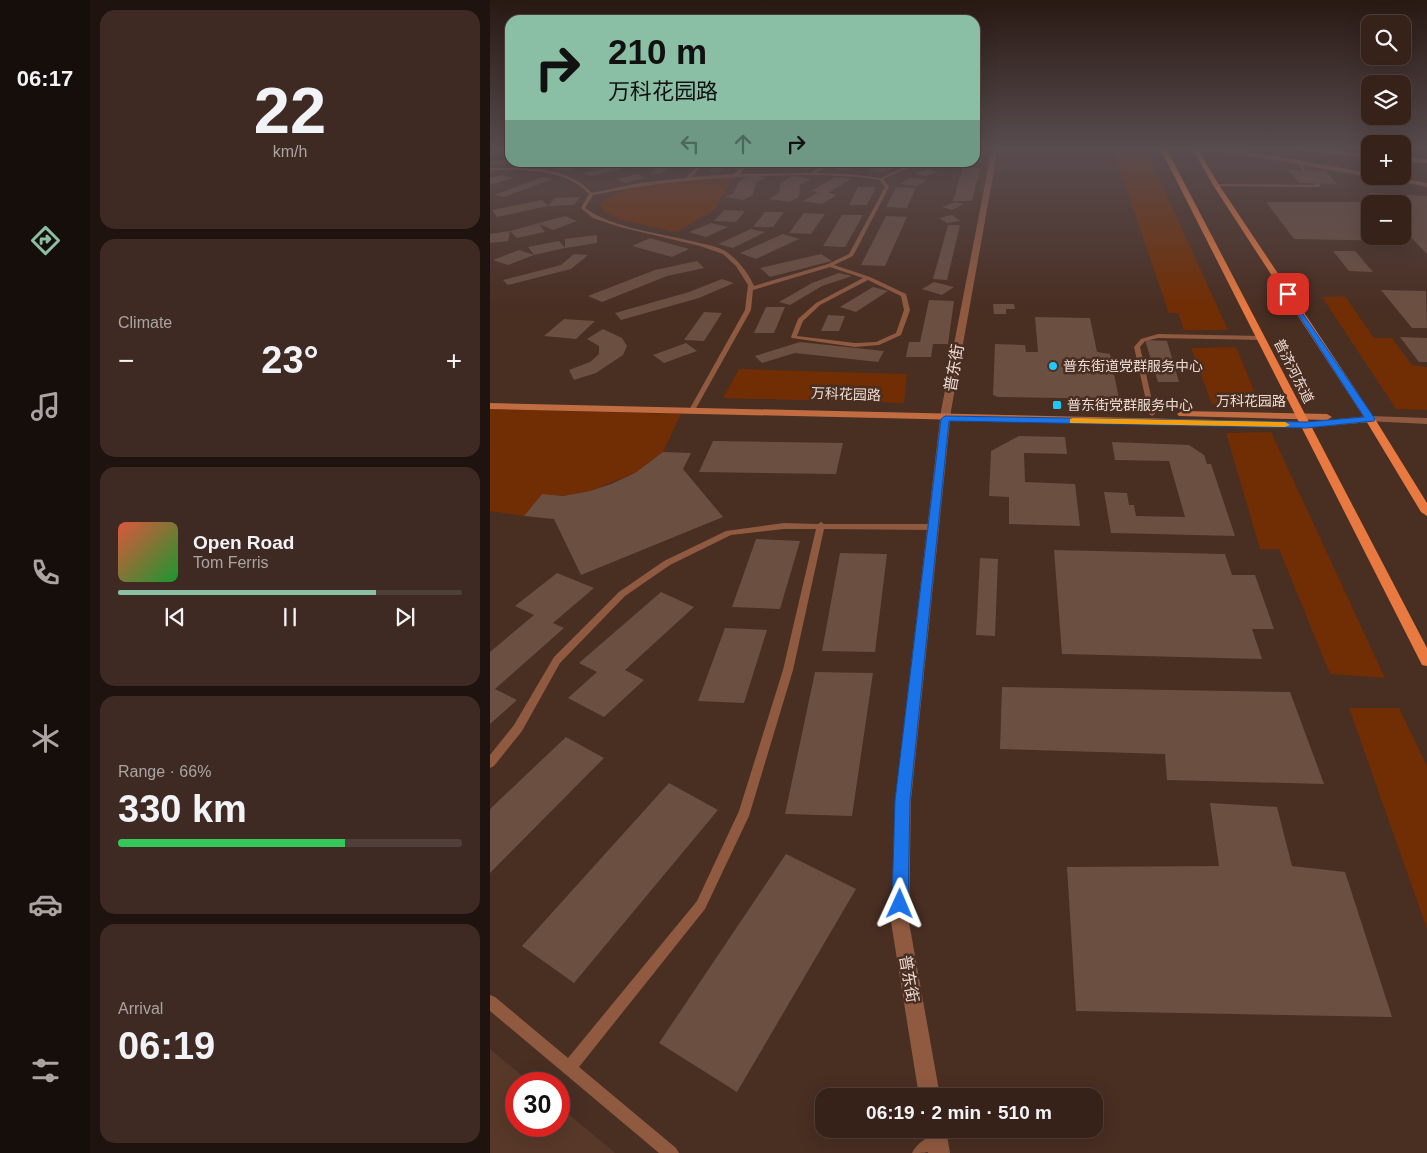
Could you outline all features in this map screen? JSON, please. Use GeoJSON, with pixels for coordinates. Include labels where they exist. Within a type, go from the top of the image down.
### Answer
{"type":"FeatureCollection","features":[{"type":"Feature","properties":{"kind":"main road","name":"普济河东道"},"geometry":{"type":"LineString","coordinates":[[1191,202],[1427,661]]}},
{"type":"Feature","properties":{"kind":"main road"},"geometry":{"type":"LineString","coordinates":[[1227,202],[1370,419],[1427,512]]}},
{"type":"Feature","properties":{"kind":"street","name":"普东街"},"geometry":{"type":"LineString","coordinates":[[928,1088],[900,922],[902,800],[946,415],[985,202]]}},
{"type":"Feature","properties":{"kind":"street","name":"万科花园路"},"geometry":{"type":"LineString","coordinates":[[490,400],[946,415],[1153,418],[1306,425],[1370,419]]}},
{"type":"Feature","properties":{"kind":"street","name":"万科花园路"},"geometry":{"type":"LineString","coordinates":[[490,406],[694,407]]}},
{"type":"Feature","properties":{"kind":"street","name":"万科花园路"},"geometry":{"type":"LineString","coordinates":[[1153,418],[1301,415],[1370,419]]}},
{"type":"Feature","properties":{"kind":"street"},"geometry":{"type":"LineString","coordinates":[[1370,419],[1427,421]]}},
{"type":"Feature","properties":{"kind":"lane"},"geometry":{"type":"LineString","coordinates":[[587,202],[583,208],[595,216],[622,226],[702,245],[726,253],[738,265],[751,285],[748,310],[694,407]]}},
{"type":"Feature","properties":{"kind":"lane"},"geometry":{"type":"LineString","coordinates":[[750,289],[830,265],[851,255],[880,202]]}},
{"type":"Feature","properties":{"kind":"lane"},"geometry":{"type":"LineString","coordinates":[[830,265],[868,278],[904,295],[907,310],[899,334],[877,344],[855,345],[794,337],[800,320],[818,304],[868,278]]}},
{"type":"Feature","properties":{"kind":"lane"},"geometry":{"type":"LineString","coordinates":[[1153,418],[1137,347],[1143,340],[1158,336],[1262,338]]}},
{"type":"Feature","properties":{"kind":"lane"},"geometry":{"type":"LineString","coordinates":[[569,1068],[700,906],[745,812],[788,670],[821,525]]}},
{"type":"Feature","properties":{"kind":"lane"},"geometry":{"type":"LineString","coordinates":[[490,763],[518,728],[557,660],[622,594],[667,563],[729,533],[784,526],[932,527]]}},
{"type":"Feature","properties":{"kind":"lane"},"geometry":{"type":"LineString","coordinates":[[490,1002],[671,1153]]}},
{"type":"Feature","properties":{"kind":"shaded area"},"geometry":{"type":"Polygon","coordinates":[[[719,202],[714,210],[676,232],[621,220],[603,212],[600,203],[719,202]]]}},
{"type":"Feature","properties":{"kind":"shaded area"},"geometry":{"type":"Polygon","coordinates":[[[1131,202],[1170,202],[1228,330],[1184,330],[1178,313],[1169,313],[1131,202]]]}},
{"type":"Feature","properties":{"kind":"shaded area"},"geometry":{"type":"Polygon","coordinates":[[[1345,296],[1374,338],[1392,338],[1412,365],[1427,367],[1427,410],[1396,409],[1322,297],[1345,296]]]}},
{"type":"Feature","properties":{"kind":"shaded area"},"geometry":{"type":"Polygon","coordinates":[[[1236,347],[1260,405],[1212,404],[1191,348],[1236,347]]]}},
{"type":"Feature","properties":{"kind":"shaded area"},"geometry":{"type":"Polygon","coordinates":[[[739,369],[907,374],[904,403],[723,398],[739,369]]]}},
{"type":"Feature","properties":{"kind":"shaded area"},"geometry":{"type":"Polygon","coordinates":[[[490,409],[681,414],[663,452],[635,473],[590,491],[563,496],[542,494],[524,516],[490,511],[490,409]]]}},
{"type":"Feature","properties":{"kind":"shaded area"},"geometry":{"type":"Polygon","coordinates":[[[1271,432],[1385,678],[1330,674],[1279,549],[1260,549],[1226,433],[1271,432]]]}},
{"type":"Feature","properties":{"kind":"shaded area"},"geometry":{"type":"Polygon","coordinates":[[[1349,708],[1399,708],[1427,766],[1427,929],[1349,708]]]}},
{"type":"Feature","properties":{"kind":"shaded area"},"geometry":{"type":"Polygon","coordinates":[[[490,1049],[518,1072],[505,1072],[505,1137],[570,1137],[570,1115],[615,1153],[490,1153],[490,1049]]]}},
{"type":"Feature","properties":{"kind":"building"},"geometry":{"type":"Polygon","coordinates":[[[533,202],[544,202],[548,206],[497,217],[492,210],[533,202]]]}},
{"type":"Feature","properties":{"kind":"building"},"geometry":{"type":"Polygon","coordinates":[[[552,202],[576,202],[574,205],[548,206],[552,202]]]}},
{"type":"Feature","properties":{"kind":"building"},"geometry":{"type":"Polygon","coordinates":[[[808,202],[826,202],[822,204],[808,202]]]}},
{"type":"Feature","properties":{"kind":"building"},"geometry":{"type":"Polygon","coordinates":[[[851,202],[869,202],[867,205],[849,205],[851,202]]]}},
{"type":"Feature","properties":{"kind":"building"},"geometry":{"type":"Polygon","coordinates":[[[889,202],[910,202],[907,208],[886,207],[889,202]]]}},
{"type":"Feature","properties":{"kind":"building"},"geometry":{"type":"Polygon","coordinates":[[[955,202],[964,204],[952,210],[942,207],[955,202]]]}},
{"type":"Feature","properties":{"kind":"building"},"geometry":{"type":"Polygon","coordinates":[[[1266,202],[1359,202],[1361,204],[1361,240],[1294,239],[1266,202]]]}},
{"type":"Feature","properties":{"kind":"building"},"geometry":{"type":"Polygon","coordinates":[[[1411,202],[1427,202],[1427,254],[1411,237],[1411,202]]]}},
{"type":"Feature","properties":{"kind":"building"},"geometry":{"type":"Polygon","coordinates":[[[724,210],[745,211],[736,222],[714,221],[724,210]]]}},
{"type":"Feature","properties":{"kind":"building"},"geometry":{"type":"Polygon","coordinates":[[[765,212],[784,212],[773,227],[753,227],[765,212]]]}},
{"type":"Feature","properties":{"kind":"building"},"geometry":{"type":"Polygon","coordinates":[[[804,213],[825,214],[811,234],[789,233],[804,213]]]}},
{"type":"Feature","properties":{"kind":"building"},"geometry":{"type":"Polygon","coordinates":[[[842,215],[863,215],[845,247],[823,246],[842,215]]]}},
{"type":"Feature","properties":{"kind":"building"},"geometry":{"type":"Polygon","coordinates":[[[952,215],[960,221],[947,223],[939,218],[952,215]]]}},
{"type":"Feature","properties":{"kind":"building"},"geometry":{"type":"Polygon","coordinates":[[[565,216],[577,221],[553,230],[539,224],[545,232],[517,238],[510,231],[565,216]]]}},
{"type":"Feature","properties":{"kind":"building"},"geometry":{"type":"Polygon","coordinates":[[[886,216],[907,217],[885,266],[861,265],[886,216]]]}},
{"type":"Feature","properties":{"kind":"building"},"geometry":{"type":"Polygon","coordinates":[[[711,223],[728,227],[706,237],[689,232],[711,223]]]}},
{"type":"Feature","properties":{"kind":"building"},"geometry":{"type":"Polygon","coordinates":[[[948,225],[960,225],[947,280],[933,279],[948,225]]]}},
{"type":"Feature","properties":{"kind":"building"},"geometry":{"type":"Polygon","coordinates":[[[751,229],[765,232],[733,248],[718,244],[751,229]]]}},
{"type":"Feature","properties":{"kind":"building"},"geometry":{"type":"Polygon","coordinates":[[[510,231],[508,241],[490,243],[490,234],[510,231]]]}},
{"type":"Feature","properties":{"kind":"building"},"geometry":{"type":"Polygon","coordinates":[[[783,234],[799,239],[756,259],[740,253],[783,234]]]}},
{"type":"Feature","properties":{"kind":"building"},"geometry":{"type":"Polygon","coordinates":[[[597,235],[597,243],[565,248],[565,239],[597,235]]]}},
{"type":"Feature","properties":{"kind":"building"},"geometry":{"type":"Polygon","coordinates":[[[650,238],[689,249],[672,257],[632,246],[650,238]]]}},
{"type":"Feature","properties":{"kind":"building"},"geometry":{"type":"Polygon","coordinates":[[[559,241],[565,248],[534,255],[528,247],[559,241]]]}},
{"type":"Feature","properties":{"kind":"building"},"geometry":{"type":"Polygon","coordinates":[[[519,250],[534,255],[508,265],[493,260],[519,250]]]}},
{"type":"Feature","properties":{"kind":"building"},"geometry":{"type":"Polygon","coordinates":[[[1333,251],[1355,251],[1373,272],[1349,271],[1333,251]]]}},
{"type":"Feature","properties":{"kind":"building"},"geometry":{"type":"Polygon","coordinates":[[[574,254],[588,255],[571,269],[508,285],[503,280],[561,265],[574,254]]]}},
{"type":"Feature","properties":{"kind":"building"},"geometry":{"type":"Polygon","coordinates":[[[821,254],[832,261],[770,277],[760,268],[821,254]]]}},
{"type":"Feature","properties":{"kind":"building"},"geometry":{"type":"Polygon","coordinates":[[[697,261],[704,268],[667,276],[602,302],[588,296],[655,270],[697,261]]]}},
{"type":"Feature","properties":{"kind":"building"},"geometry":{"type":"Polygon","coordinates":[[[839,273],[852,276],[822,286],[790,305],[779,302],[812,283],[839,273]]]}},
{"type":"Feature","properties":{"kind":"building"},"geometry":{"type":"Polygon","coordinates":[[[722,279],[734,283],[699,298],[621,320],[615,313],[689,292],[722,279]]]}},
{"type":"Feature","properties":{"kind":"building"},"geometry":{"type":"Polygon","coordinates":[[[934,282],[954,287],[942,295],[922,289],[934,282]]]}},
{"type":"Feature","properties":{"kind":"building"},"geometry":{"type":"Polygon","coordinates":[[[873,287],[888,291],[856,312],[840,307],[873,287]]]}},
{"type":"Feature","properties":{"kind":"building"},"geometry":{"type":"Polygon","coordinates":[[[1381,290],[1426,291],[1427,328],[1412,328],[1381,290]]]}},
{"type":"Feature","properties":{"kind":"building"},"geometry":{"type":"Polygon","coordinates":[[[929,300],[954,301],[948,344],[933,344],[931,357],[906,357],[909,342],[920,342],[929,300]]]}},
{"type":"Feature","properties":{"kind":"building"},"geometry":{"type":"Polygon","coordinates":[[[993,304],[1014,304],[1015,309],[1006,309],[1006,314],[994,314],[993,304]]]}},
{"type":"Feature","properties":{"kind":"building"},"geometry":{"type":"Polygon","coordinates":[[[766,307],[785,307],[774,333],[754,333],[766,307]]]}},
{"type":"Feature","properties":{"kind":"building"},"geometry":{"type":"Polygon","coordinates":[[[704,312],[722,313],[704,341],[684,340],[704,312]]]}},
{"type":"Feature","properties":{"kind":"building"},"geometry":{"type":"Polygon","coordinates":[[[828,315],[845,316],[839,331],[821,331],[828,315]]]}},
{"type":"Feature","properties":{"kind":"building","name":"普东街道党群服务中心"},"geometry":{"type":"Polygon","coordinates":[[[1035,317],[1090,318],[1097,352],[1110,354],[1119,399],[998,397],[993,395],[995,344],[1025,345],[1026,352],[1038,352],[1035,317]]]}},
{"type":"Feature","properties":{"kind":"building"},"geometry":{"type":"Polygon","coordinates":[[[564,319],[595,321],[576,339],[544,336],[564,319]]]}},
{"type":"Feature","properties":{"kind":"building"},"geometry":{"type":"Polygon","coordinates":[[[603,329],[622,338],[627,346],[623,355],[596,373],[574,380],[569,370],[590,362],[599,354],[599,346],[587,339],[603,329]]]}},
{"type":"Feature","properties":{"kind":"building"},"geometry":{"type":"Polygon","coordinates":[[[1400,337],[1427,338],[1427,362],[1419,362],[1400,337]]]}},
{"type":"Feature","properties":{"kind":"building"},"geometry":{"type":"Polygon","coordinates":[[[1145,340],[1167,341],[1179,382],[1158,382],[1145,340]]]}},
{"type":"Feature","properties":{"kind":"building"},"geometry":{"type":"Polygon","coordinates":[[[800,342],[884,351],[878,362],[795,353],[762,363],[755,356],[800,342]]]}},
{"type":"Feature","properties":{"kind":"building"},"geometry":{"type":"Polygon","coordinates":[[[686,343],[697,351],[664,363],[653,355],[686,343]]]}},
{"type":"Feature","properties":{"kind":"building"},"geometry":{"type":"Polygon","coordinates":[[[1019,436],[1065,437],[1067,454],[1024,453],[1025,482],[1075,484],[1080,526],[1009,524],[1009,497],[989,496],[991,451],[1019,436]]]}},
{"type":"Feature","properties":{"kind":"building"},"geometry":{"type":"Polygon","coordinates":[[[713,441],[843,443],[836,474],[699,472],[713,441]]]}},
{"type":"Feature","properties":{"kind":"building"},"geometry":{"type":"Polygon","coordinates":[[[1112,442],[1189,445],[1204,455],[1207,464],[1211,464],[1235,536],[1111,533],[1104,492],[1127,493],[1129,505],[1134,505],[1136,516],[1185,517],[1169,461],[1115,460],[1112,442]]]}},
{"type":"Feature","properties":{"kind":"building"},"geometry":{"type":"Polygon","coordinates":[[[663,452],[691,453],[683,469],[723,517],[581,575],[554,519],[524,516],[542,494],[563,496],[590,491],[611,484],[635,473],[663,452]]]}},
{"type":"Feature","properties":{"kind":"building"},"geometry":{"type":"Polygon","coordinates":[[[756,539],[800,541],[780,609],[732,607],[756,539]]]}},
{"type":"Feature","properties":{"kind":"building"},"geometry":{"type":"Polygon","coordinates":[[[1054,550],[1225,554],[1232,575],[1255,575],[1274,629],[1252,629],[1262,659],[1062,654],[1054,550]]]}},
{"type":"Feature","properties":{"kind":"building"},"geometry":{"type":"Polygon","coordinates":[[[840,553],[887,554],[875,652],[822,651],[840,553]]]}},
{"type":"Feature","properties":{"kind":"building"},"geometry":{"type":"Polygon","coordinates":[[[980,558],[998,559],[995,636],[976,635],[980,558]]]}},
{"type":"Feature","properties":{"kind":"building"},"geometry":{"type":"Polygon","coordinates":[[[557,573],[594,588],[553,623],[564,628],[495,689],[517,700],[490,724],[490,652],[534,615],[515,606],[557,573]]]}},
{"type":"Feature","properties":{"kind":"building"},"geometry":{"type":"Polygon","coordinates":[[[661,592],[694,607],[625,670],[644,680],[604,717],[568,698],[597,672],[579,663],[661,592]]]}},
{"type":"Feature","properties":{"kind":"building"},"geometry":{"type":"Polygon","coordinates":[[[725,628],[767,630],[744,703],[698,701],[725,628]]]}},
{"type":"Feature","properties":{"kind":"building"},"geometry":{"type":"Polygon","coordinates":[[[815,672],[873,673],[852,816],[785,814],[815,672]]]}},
{"type":"Feature","properties":{"kind":"building"},"geometry":{"type":"Polygon","coordinates":[[[1002,687],[1290,692],[1324,784],[1167,780],[1165,754],[1000,749],[1002,687]]]}},
{"type":"Feature","properties":{"kind":"building"},"geometry":{"type":"Polygon","coordinates":[[[566,737],[604,758],[490,873],[490,809],[566,737]]]}},
{"type":"Feature","properties":{"kind":"building"},"geometry":{"type":"Polygon","coordinates":[[[669,783],[718,810],[574,983],[522,946],[669,783]]]}},
{"type":"Feature","properties":{"kind":"building"},"geometry":{"type":"Polygon","coordinates":[[[1210,803],[1277,807],[1292,866],[1345,872],[1392,1017],[1076,1011],[1067,867],[1219,866],[1210,803]]]}},
{"type":"Feature","properties":{"kind":"building"},"geometry":{"type":"Polygon","coordinates":[[[786,854],[856,889],[737,1092],[659,1043],[786,854]]]}},
{"type":"Feature","properties":{"kind":"slow traffic"},"geometry":{"type":"LineString","coordinates":[[1073,421],[1285,425]]}},
{"type":"Feature","properties":{"kind":"place","name":"普东街道党群服务中心"},"geometry":{"type":"Point","coordinates":[1053,366]}},
{"type":"Feature","properties":{"kind":"place","name":"普东街党群服务中心"},"geometry":{"type":"Point","coordinates":[1057,405]}},
{"type":"Feature","properties":{"kind":"route"},"geometry":{"type":"LineString","coordinates":[[900,904],[902,800],[945,419],[1306,425],[1370,419],[1288,294]]}}]}
